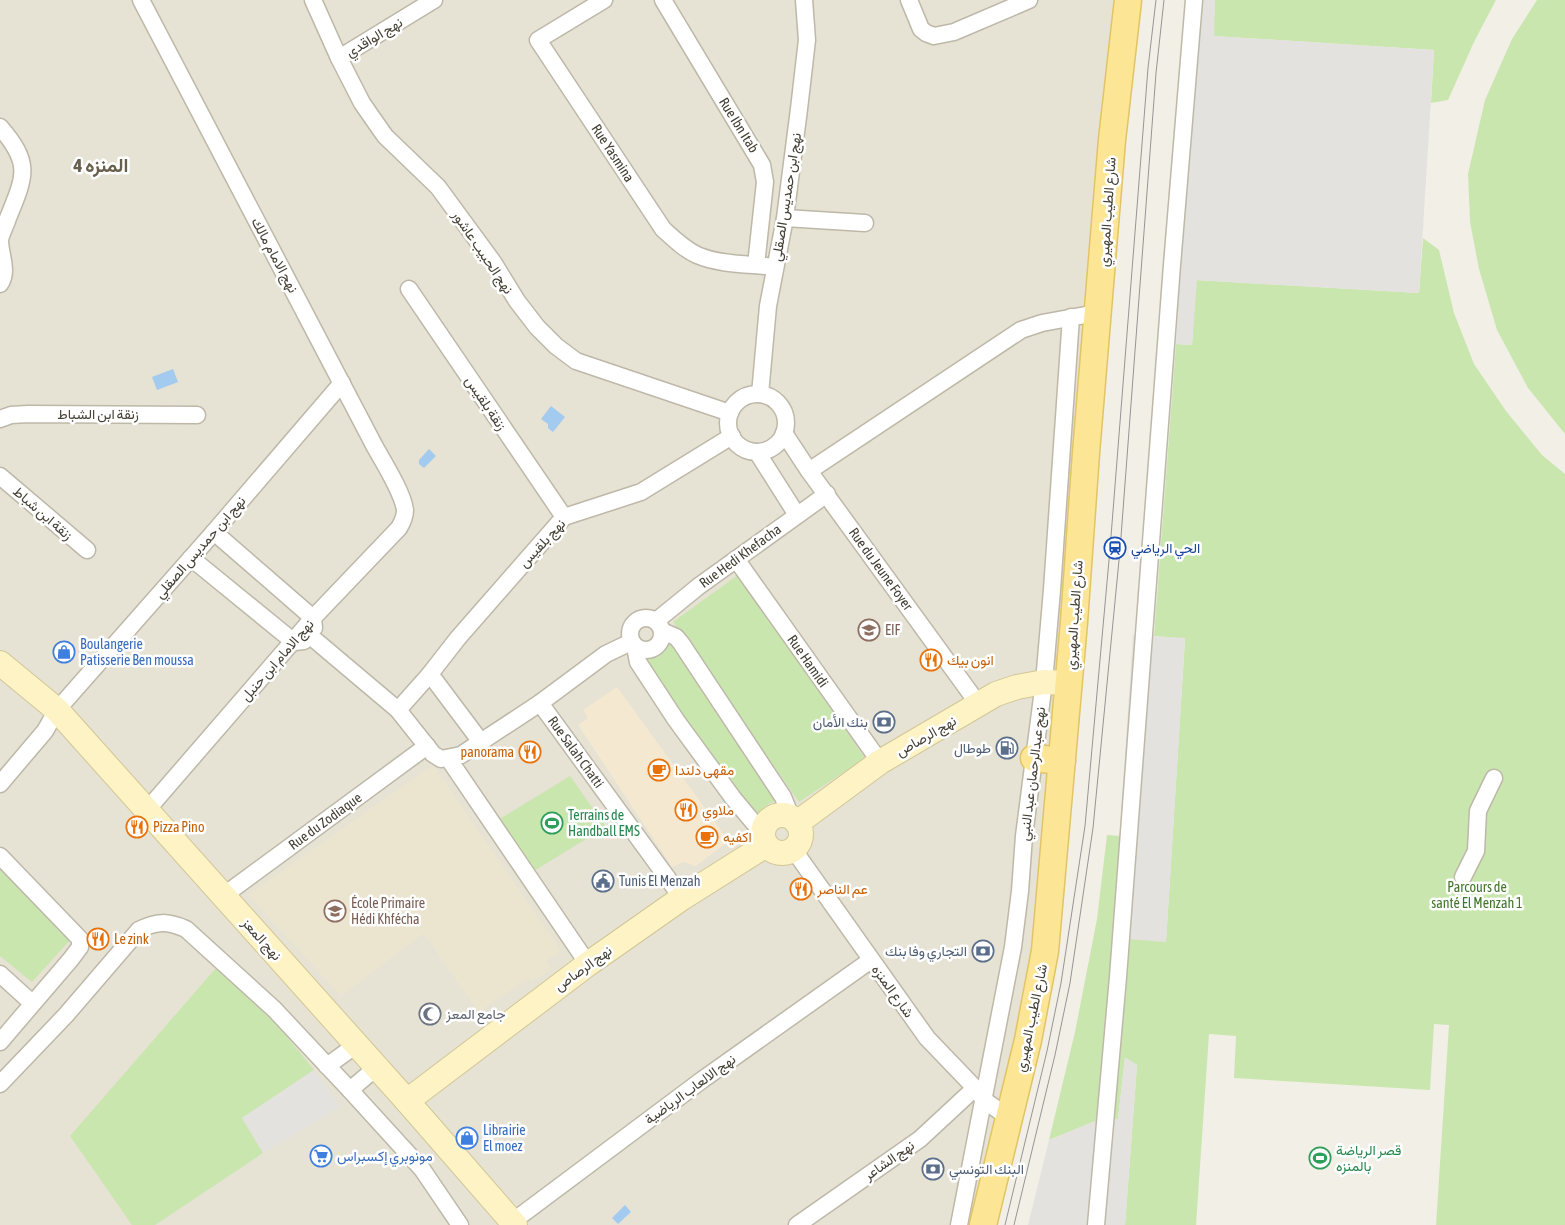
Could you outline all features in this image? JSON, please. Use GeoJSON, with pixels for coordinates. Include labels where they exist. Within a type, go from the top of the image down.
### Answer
{"type":"FeatureCollection","features":[{"type":"Feature","properties":{"kind":"main road","name":"شارع الطيب المهيري"},"geometry":{"type":"LineString","coordinates":[[983,1225],[1028,1040],[1045,951],[1069,684],[1112,140],[1128,0]]}},
{"type":"Feature","properties":{"kind":"main road"},"geometry":{"type":"LineString","coordinates":[[1034,758],[1062,761]]}},
{"type":"Feature","properties":{"kind":"street","name":"نهج الامام مالك"},"geometry":{"type":"LineString","coordinates":[[142,0],[399,492],[405,511]]}},
{"type":"Feature","properties":{"kind":"street","name":"نهج الحبيب عاشور"},"geometry":{"type":"LineString","coordinates":[[313,0],[362,103],[385,136],[438,188],[493,262],[517,301],[537,327],[556,346],[576,361],[730,413]]}},
{"type":"Feature","properties":{"kind":"street","name":"نهج الواقدي"},"geometry":{"type":"LineString","coordinates":[[339,58],[434,0]]}},
{"type":"Feature","properties":{"kind":"street","name":"Rue Yasmina"},"geometry":{"type":"LineString","coordinates":[[604,0],[538,40],[663,229],[680,244],[698,255],[722,261],[775,267]]}},
{"type":"Feature","properties":{"kind":"street","name":"Rue Ibn Itab"},"geometry":{"type":"LineString","coordinates":[[663,0],[762,165],[764,182],[756,265]]}},
{"type":"Feature","properties":{"kind":"street","name":"نهج ابن حمديس الصقلي"},"geometry":{"type":"LineString","coordinates":[[760,394],[768,306],[785,218],[807,40],[804,0]]}},
{"type":"Feature","properties":{"kind":"street"},"geometry":{"type":"LineString","coordinates":[[909,0],[921,29],[934,36],[954,32],[1028,0]]}},
{"type":"Feature","properties":{"kind":"street"},"geometry":{"type":"LineString","coordinates":[[1096,1225],[1118,977],[1194,0]]}},
{"type":"Feature","properties":{"kind":"street"},"geometry":{"type":"LineString","coordinates":[[0,127],[14,144],[23,168],[20,188],[0,239],[4,276],[0,284]]}},
{"type":"Feature","properties":{"kind":"street"},"geometry":{"type":"LineString","coordinates":[[785,218],[865,223]]}},
{"type":"Feature","properties":{"kind":"street","name":"زنقة بلقيس"},"geometry":{"type":"LineString","coordinates":[[409,289],[564,517]]}},
{"type":"Feature","properties":{"kind":"street"},"geometry":{"type":"LineString","coordinates":[[809,471],[1021,330],[1042,323],[1091,314],[1099,309]]}},
{"type":"Feature","properties":{"kind":"street","name":"نهج عبدالرحمان عبد النبي"},"geometry":{"type":"LineString","coordinates":[[959,1225],[980,1094],[1013,947],[1020,891],[1024,836],[1044,682],[1071,317]]}},
{"type":"Feature","properties":{"kind":"street","name":"نهج ابن حمديس الصقلي"},"geometry":{"type":"LineString","coordinates":[[0,784],[45,731],[57,710],[214,532],[342,382]]}},
{"type":"Feature","properties":{"kind":"street"},"geometry":{"type":"LineString","coordinates":[[760,394],[773,398],[782,408],[786,420],[784,433],[778,443],[769,449],[758,452],[742,448],[729,429],[730,413],[736,402],[747,395],[760,394]]}},
{"type":"Feature","properties":{"kind":"street","name":"زنقة ابن الشباط"},"geometry":{"type":"LineString","coordinates":[[0,419],[11,415],[28,414],[197,415]]}},
{"type":"Feature","properties":{"kind":"street","name":"Rue du Jeune Foyer"},"geometry":{"type":"LineString","coordinates":[[784,433],[809,471],[979,705]]}},
{"type":"Feature","properties":{"kind":"street","name":"نهج بلقيس"},"geometry":{"type":"LineString","coordinates":[[398,710],[564,517],[641,492],[732,436]]}},
{"type":"Feature","properties":{"kind":"street"},"geometry":{"type":"LineString","coordinates":[[758,452],[797,515]]}},
{"type":"Feature","properties":{"kind":"street","name":"زنقة ابن شباط"},"geometry":{"type":"LineString","coordinates":[[0,476],[88,550]]}},
{"type":"Feature","properties":{"kind":"street","name":"Rue Hedi Khefacha"},"geometry":{"type":"LineString","coordinates":[[659,626],[699,586],[826,494]]}},
{"type":"Feature","properties":{"kind":"street","name":"نهج الامام ابن حنبل"},"geometry":{"type":"LineString","coordinates":[[148,810],[313,618],[399,528],[404,520],[405,511]]}},
{"type":"Feature","properties":{"kind":"street"},"geometry":{"type":"LineString","coordinates":[[214,532],[313,618],[315,640],[398,710],[433,754],[441,759],[461,755],[540,703],[606,654],[633,644]]}},
{"type":"Feature","properties":{"kind":"street"},"geometry":{"type":"LineString","coordinates":[[191,558],[294,642],[315,640]]}},
{"type":"Feature","properties":{"kind":"street","name":"Rue Hamidi"},"geometry":{"type":"LineString","coordinates":[[736,559],[880,762]]}},
{"type":"Feature","properties":{"kind":"street"},"geometry":{"type":"LineString","coordinates":[[650,618],[659,626],[676,637],[681,643],[783,797],[800,830],[801,837],[794,849],[784,853],[774,851],[686,734],[638,662],[630,631],[632,625],[637,620],[650,618]]}},
{"type":"Feature","properties":{"kind":"street"},"geometry":{"type":"LineString","coordinates":[[633,644],[643,650],[655,648],[660,644],[662,638],[659,626]]}},
{"type":"Feature","properties":{"kind":"street","name":"نهج المعز"},"geometry":{"type":"LineString","coordinates":[[0,663],[57,710],[407,1100],[514,1224]]}},
{"type":"Feature","properties":{"kind":"street"},"geometry":{"type":"LineString","coordinates":[[430,674],[481,742]]}},
{"type":"Feature","properties":{"kind":"street","name":"نهج الرصاص"},"geometry":{"type":"LineString","coordinates":[[407,1100],[588,964],[764,839],[764,827],[772,818],[778,816],[794,820],[880,762],[996,694],[1017,687],[1044,682],[1069,684]]}},
{"type":"Feature","properties":{"kind":"street","name":"Rue Salah Chatti"},"geometry":{"type":"LineString","coordinates":[[540,703],[682,898]]}},
{"type":"Feature","properties":{"kind":"street","name":"Rue du Zodiaque"},"geometry":{"type":"LineString","coordinates":[[223,896],[426,746]]}},
{"type":"Feature","properties":{"kind":"street"},"geometry":{"type":"LineString","coordinates":[[448,758],[588,964]]}},
{"type":"Feature","properties":{"kind":"street"},"geometry":{"type":"LineString","coordinates":[[1463,878],[1476,850],[1478,811],[1494,778]]}},
{"type":"Feature","properties":{"kind":"street","name":"شارع المنزه"},"geometry":{"type":"LineString","coordinates":[[794,849],[927,1038],[980,1094],[1009,1118]]}},
{"type":"Feature","properties":{"kind":"street"},"geometry":{"type":"LineString","coordinates":[[0,856],[80,939],[80,947],[71,959],[0,1042]]}},
{"type":"Feature","properties":{"kind":"street"},"geometry":{"type":"LineString","coordinates":[[0,1084],[66,1015],[139,930],[154,923],[173,923],[186,929],[274,1009],[422,1169],[460,1225]]}},
{"type":"Feature","properties":{"kind":"street","name":"نهج الالعاب الرياضية"},"geometry":{"type":"LineString","coordinates":[[514,1224],[702,1080],[871,960]]}},
{"type":"Feature","properties":{"kind":"street"},"geometry":{"type":"LineString","coordinates":[[0,974],[32,1003]]}},
{"type":"Feature","properties":{"kind":"street"},"geometry":{"type":"LineString","coordinates":[[328,1066],[356,1045]]}},
{"type":"Feature","properties":{"kind":"street"},"geometry":{"type":"LineString","coordinates":[[350,1090],[377,1068]]}},
{"type":"Feature","properties":{"kind":"street","name":"نهج الشاعر"},"geometry":{"type":"LineString","coordinates":[[797,1225],[920,1139],[980,1094]]}},
{"type":"Feature","properties":{"kind":"shaded area"},"geometry":{"type":"Polygon","coordinates":[[[0,0],[1116,0],[1037,952],[973,1225],[0,1225],[0,0]]]}},
{"type":"Feature","properties":{"kind":"shaded area"},"geometry":{"type":"Polygon","coordinates":[[[1196,0],[1215,0],[1214,36],[1434,50],[1419,293],[1197,280],[1192,345],[1176,344],[1196,0]]]}},
{"type":"Feature","properties":{"kind":"shaded area"},"geometry":{"type":"Polygon","coordinates":[[[1133,635],[1185,638],[1166,942],[1113,938],[1133,635]]]}},
{"type":"Feature","properties":{"kind":"shaded area"},"geometry":{"type":"Polygon","coordinates":[[[617,687],[729,841],[696,866],[683,862],[672,867],[578,725],[588,718],[583,710],[617,687]]]}},
{"type":"Feature","properties":{"kind":"shaded area"},"geometry":{"type":"Polygon","coordinates":[[[433,765],[561,951],[546,961],[551,969],[532,982],[529,978],[478,1012],[424,933],[341,996],[248,895],[433,765]]]}},
{"type":"Feature","properties":{"kind":"shaded area"},"geometry":{"type":"Polygon","coordinates":[[[1125,1057],[1137,1065],[1125,1225],[1028,1225],[1049,1140],[1098,1120],[1118,1119],[1125,1057]]]}},
{"type":"Feature","properties":{"kind":"shaded area"},"geometry":{"type":"Polygon","coordinates":[[[314,1070],[340,1107],[263,1153],[242,1118],[314,1070]]]}},
{"type":"Feature","properties":{"kind":"green space"},"geometry":{"type":"Polygon","coordinates":[[[1215,0],[1496,0],[1474,42],[1448,100],[1431,103],[1434,50],[1213,36],[1215,0]]]}},
{"type":"Feature","properties":{"kind":"green space"},"geometry":{"type":"Polygon","coordinates":[[[1537,0],[1565,0],[1565,434],[1528,388],[1497,330],[1479,269],[1470,222],[1468,174],[1485,100],[1512,39],[1537,0]]]}},
{"type":"Feature","properties":{"kind":"green space","name":"Parcours de santé El Menzah 1"},"geometry":{"type":"Polygon","coordinates":[[[1423,238],[1439,250],[1454,313],[1474,364],[1506,411],[1542,455],[1565,474],[1565,1225],[1436,1225],[1449,1025],[1434,1024],[1430,1090],[1234,1078],[1236,1036],[1209,1034],[1196,1225],[1125,1225],[1137,1065],[1125,1058],[1118,1119],[1098,1120],[1049,1140],[1075,1032],[1097,919],[1107,835],[1120,836],[1114,938],[1166,941],[1185,639],[1154,636],[1176,344],[1192,345],[1196,280],[1419,293],[1423,238]]]}},
{"type":"Feature","properties":{"kind":"green space"},"geometry":{"type":"Polygon","coordinates":[[[738,575],[865,758],[799,802],[673,622],[738,575]]]}},
{"type":"Feature","properties":{"kind":"green space"},"geometry":{"type":"Polygon","coordinates":[[[668,637],[783,800],[766,806],[753,818],[640,654],[650,654],[657,651],[668,637]]]}},
{"type":"Feature","properties":{"kind":"green space","name":"Terrains de Handball EMS"},"geometry":{"type":"Polygon","coordinates":[[[570,776],[606,827],[532,872],[498,820],[570,776]]]}},
{"type":"Feature","properties":{"kind":"green space"},"geometry":{"type":"Polygon","coordinates":[[[0,866],[71,939],[32,982],[0,956],[0,866]]]}},
{"type":"Feature","properties":{"kind":"green space"},"geometry":{"type":"Polygon","coordinates":[[[216,968],[266,1011],[314,1070],[242,1118],[263,1153],[155,1225],[132,1225],[70,1136],[216,968]]]}},
{"type":"Feature","properties":{"kind":"water"},"geometry":{"type":"Polygon","coordinates":[[[173,369],[178,382],[157,390],[152,377],[173,369]]]}},
{"type":"Feature","properties":{"kind":"water"},"geometry":{"type":"Polygon","coordinates":[[[551,406],[565,417],[553,432],[548,428],[548,424],[541,419],[551,406]]]}},
{"type":"Feature","properties":{"kind":"water"},"geometry":{"type":"Polygon","coordinates":[[[429,449],[436,456],[424,468],[419,464],[419,460],[429,449]]]}},
{"type":"Feature","properties":{"kind":"water"},"geometry":{"type":"Polygon","coordinates":[[[625,1205],[631,1212],[618,1224],[612,1218],[625,1205]]]}},
{"type":"Feature","properties":{"kind":"tram line"},"geometry":{"type":"LineString","coordinates":[[1005,1225],[1047,1051],[1061,983],[1085,826],[1110,549],[1148,68],[1156,0]]}},
{"type":"Feature","properties":{"kind":"tram line"},"geometry":{"type":"LineString","coordinates":[[1014,1225],[1055,1055],[1070,983],[1093,828],[1120,550],[1156,73],[1164,0]]}},
{"type":"Feature","properties":{"kind":"place","name":"الحي الرياضي"},"geometry":{"type":"Point","coordinates":[1115,548]}},
{"type":"Feature","properties":{"kind":"place","name":"EIF"},"geometry":{"type":"Point","coordinates":[869,630]}},
{"type":"Feature","properties":{"kind":"place","name":"Boulangerie Patisserie Ben moussa"},"geometry":{"type":"Point","coordinates":[64,652]}},
{"type":"Feature","properties":{"kind":"place","name":"انون بيك"},"geometry":{"type":"Point","coordinates":[931,660]}},
{"type":"Feature","properties":{"kind":"place","name":"بنك الأمان"},"geometry":{"type":"Point","coordinates":[884,722]}},
{"type":"Feature","properties":{"kind":"place","name":"طوطال"},"geometry":{"type":"Point","coordinates":[1007,748]}},
{"type":"Feature","properties":{"kind":"place","name":"panorama"},"geometry":{"type":"Point","coordinates":[530,752]}},
{"type":"Feature","properties":{"kind":"place","name":"مقهى دلندا"},"geometry":{"type":"Point","coordinates":[659,770]}},
{"type":"Feature","properties":{"kind":"place","name":"ملاوي"},"geometry":{"type":"Point","coordinates":[686,810]}},
{"type":"Feature","properties":{"kind":"place","name":"Terrains de Handball EMS"},"geometry":{"type":"Point","coordinates":[552,823]}},
{"type":"Feature","properties":{"kind":"place","name":"Pizza Pino"},"geometry":{"type":"Point","coordinates":[137,827]}},
{"type":"Feature","properties":{"kind":"place","name":"اكفيه"},"geometry":{"type":"Point","coordinates":[707,837]}},
{"type":"Feature","properties":{"kind":"place","name":"Tunis El Menzah"},"geometry":{"type":"Point","coordinates":[603,881]}},
{"type":"Feature","properties":{"kind":"place","name":"عم الناصر"},"geometry":{"type":"Point","coordinates":[801,889]}},
{"type":"Feature","properties":{"kind":"place","name":"École Primaire Hédi Khfécha"},"geometry":{"type":"Point","coordinates":[335,911]}},
{"type":"Feature","properties":{"kind":"place","name":"Le zink"},"geometry":{"type":"Point","coordinates":[98,939]}},
{"type":"Feature","properties":{"kind":"place","name":"التجاري وفا بنك"},"geometry":{"type":"Point","coordinates":[983,951]}},
{"type":"Feature","properties":{"kind":"place","name":"جامع المعز"},"geometry":{"type":"Point","coordinates":[430,1014]}},
{"type":"Feature","properties":{"kind":"place","name":"Librairie El moez"},"geometry":{"type":"Point","coordinates":[467,1138]}},
{"type":"Feature","properties":{"kind":"place","name":"مونوبري إكسبراس"},"geometry":{"type":"Point","coordinates":[321,1156]}},
{"type":"Feature","properties":{"kind":"place","name":"قصر الرياضة بالمنزه"},"geometry":{"type":"Point","coordinates":[1320,1158]}},
{"type":"Feature","properties":{"kind":"place","name":"البنك التونسي"},"geometry":{"type":"Point","coordinates":[933,1169]}},
{"type":"Feature","properties":{"kind":"district","name":"المنزه 4"},"geometry":{"type":"Point","coordinates":[101,165]}}]}
